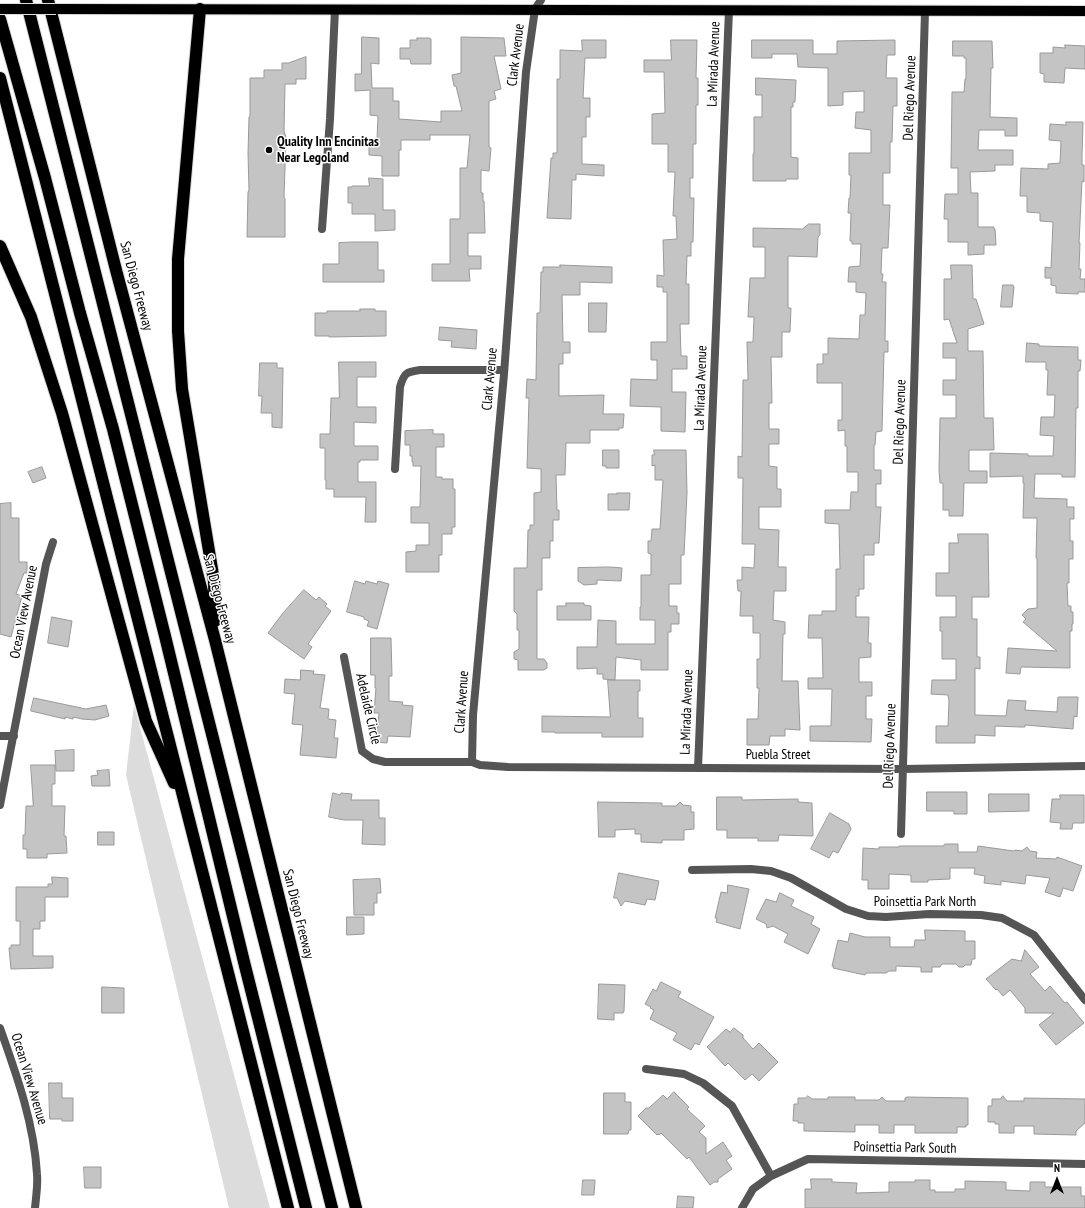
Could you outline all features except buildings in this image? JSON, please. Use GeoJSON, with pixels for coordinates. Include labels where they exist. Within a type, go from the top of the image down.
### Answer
{"type":"FeatureCollection","features":[{"type":"Feature","properties":{"kind":"highway"},"geometry":{"type":"LineString","coordinates":[[26,0],[332,1208]]}},
{"type":"Feature","properties":{"kind":"highway","name":"San Diego Freeway"},"geometry":{"type":"LineString","coordinates":[[48,0],[116,270],[215,640],[356,1208]]}},
{"type":"Feature","properties":{"kind":"highway"},"geometry":{"type":"LineString","coordinates":[[199,4],[178,259],[178,331],[182,389],[214,581],[215,640]]}},
{"type":"Feature","properties":{"kind":"highway"},"geometry":{"type":"LineString","coordinates":[[0,19],[45,178],[80,313],[115,437],[306,1208]]}},
{"type":"Feature","properties":{"kind":"highway"},"geometry":{"type":"LineString","coordinates":[[0,78],[288,1208]]}},
{"type":"Feature","properties":{"kind":"highway"},"geometry":{"type":"LineString","coordinates":[[0,246],[31,317],[62,413],[146,721],[188,814]]}},
{"type":"Feature","properties":{"kind":"main road"},"geometry":{"type":"LineString","coordinates":[[0,9],[110,8],[199,4],[335,9],[925,12],[1085,11]]}},
{"type":"Feature","properties":{"kind":"street","name":"Clark Avenue"},"geometry":{"type":"LineString","coordinates":[[472,762],[473,714],[504,370],[526,72],[535,10],[541,0]]}},
{"type":"Feature","properties":{"kind":"street"},"geometry":{"type":"LineString","coordinates":[[322,229],[330,119],[335,9]]}},
{"type":"Feature","properties":{"kind":"street","name":"La Mirada Avenue"},"geometry":{"type":"LineString","coordinates":[[698,768],[729,10]]}},
{"type":"Feature","properties":{"kind":"street","name":"Del Riego Avenue"},"geometry":{"type":"LineString","coordinates":[[901,834],[925,12]]}},
{"type":"Feature","properties":{"kind":"street"},"geometry":{"type":"LineString","coordinates":[[395,469],[400,387],[405,374],[420,370],[504,370]]}},
{"type":"Feature","properties":{"kind":"street","name":"Ocean View Avenue"},"geometry":{"type":"LineString","coordinates":[[0,805],[46,564],[53,542]]}},
{"type":"Feature","properties":{"kind":"street","name":"Adelaide Circle"},"geometry":{"type":"LineString","coordinates":[[344,657],[362,751],[373,760],[385,762],[472,762]]}},
{"type":"Feature","properties":{"kind":"street"},"geometry":{"type":"LineString","coordinates":[[0,736],[14,736]]}},
{"type":"Feature","properties":{"kind":"street","name":"Puebla Street"},"geometry":{"type":"LineString","coordinates":[[472,762],[480,765],[508,767],[902,769],[1085,766]]}},
{"type":"Feature","properties":{"kind":"street","name":"Poinsettia Park North"},"geometry":{"type":"LineString","coordinates":[[692,870],[751,869],[771,871],[791,878],[846,909],[868,916],[886,917],[929,914],[973,915],[1002,918],[1034,935],[1085,1000]]}},
{"type":"Feature","properties":{"kind":"street","name":"Ocean View Avenue"},"geometry":{"type":"LineString","coordinates":[[0,1028],[19,1081],[32,1130],[38,1176],[35,1208]]}},
{"type":"Feature","properties":{"kind":"street"},"geometry":{"type":"LineString","coordinates":[[646,1069],[684,1074],[703,1083],[732,1106],[771,1176]]}},
{"type":"Feature","properties":{"kind":"street","name":"Poinsettia Park South"},"geometry":{"type":"LineString","coordinates":[[742,1208],[753,1190],[771,1176],[808,1160],[1085,1164]]}},
{"type":"Feature","properties":{"kind":"shaded area"},"geometry":{"type":"Polygon","coordinates":[[[134,705],[270,1208],[229,1208],[126,775],[134,705]]]}},
{"type":"Feature","properties":{"kind":"place","name":"Quality Inn Encinitas Near Legoland"},"geometry":{"type":"Point","coordinates":[269,150]}}]}
